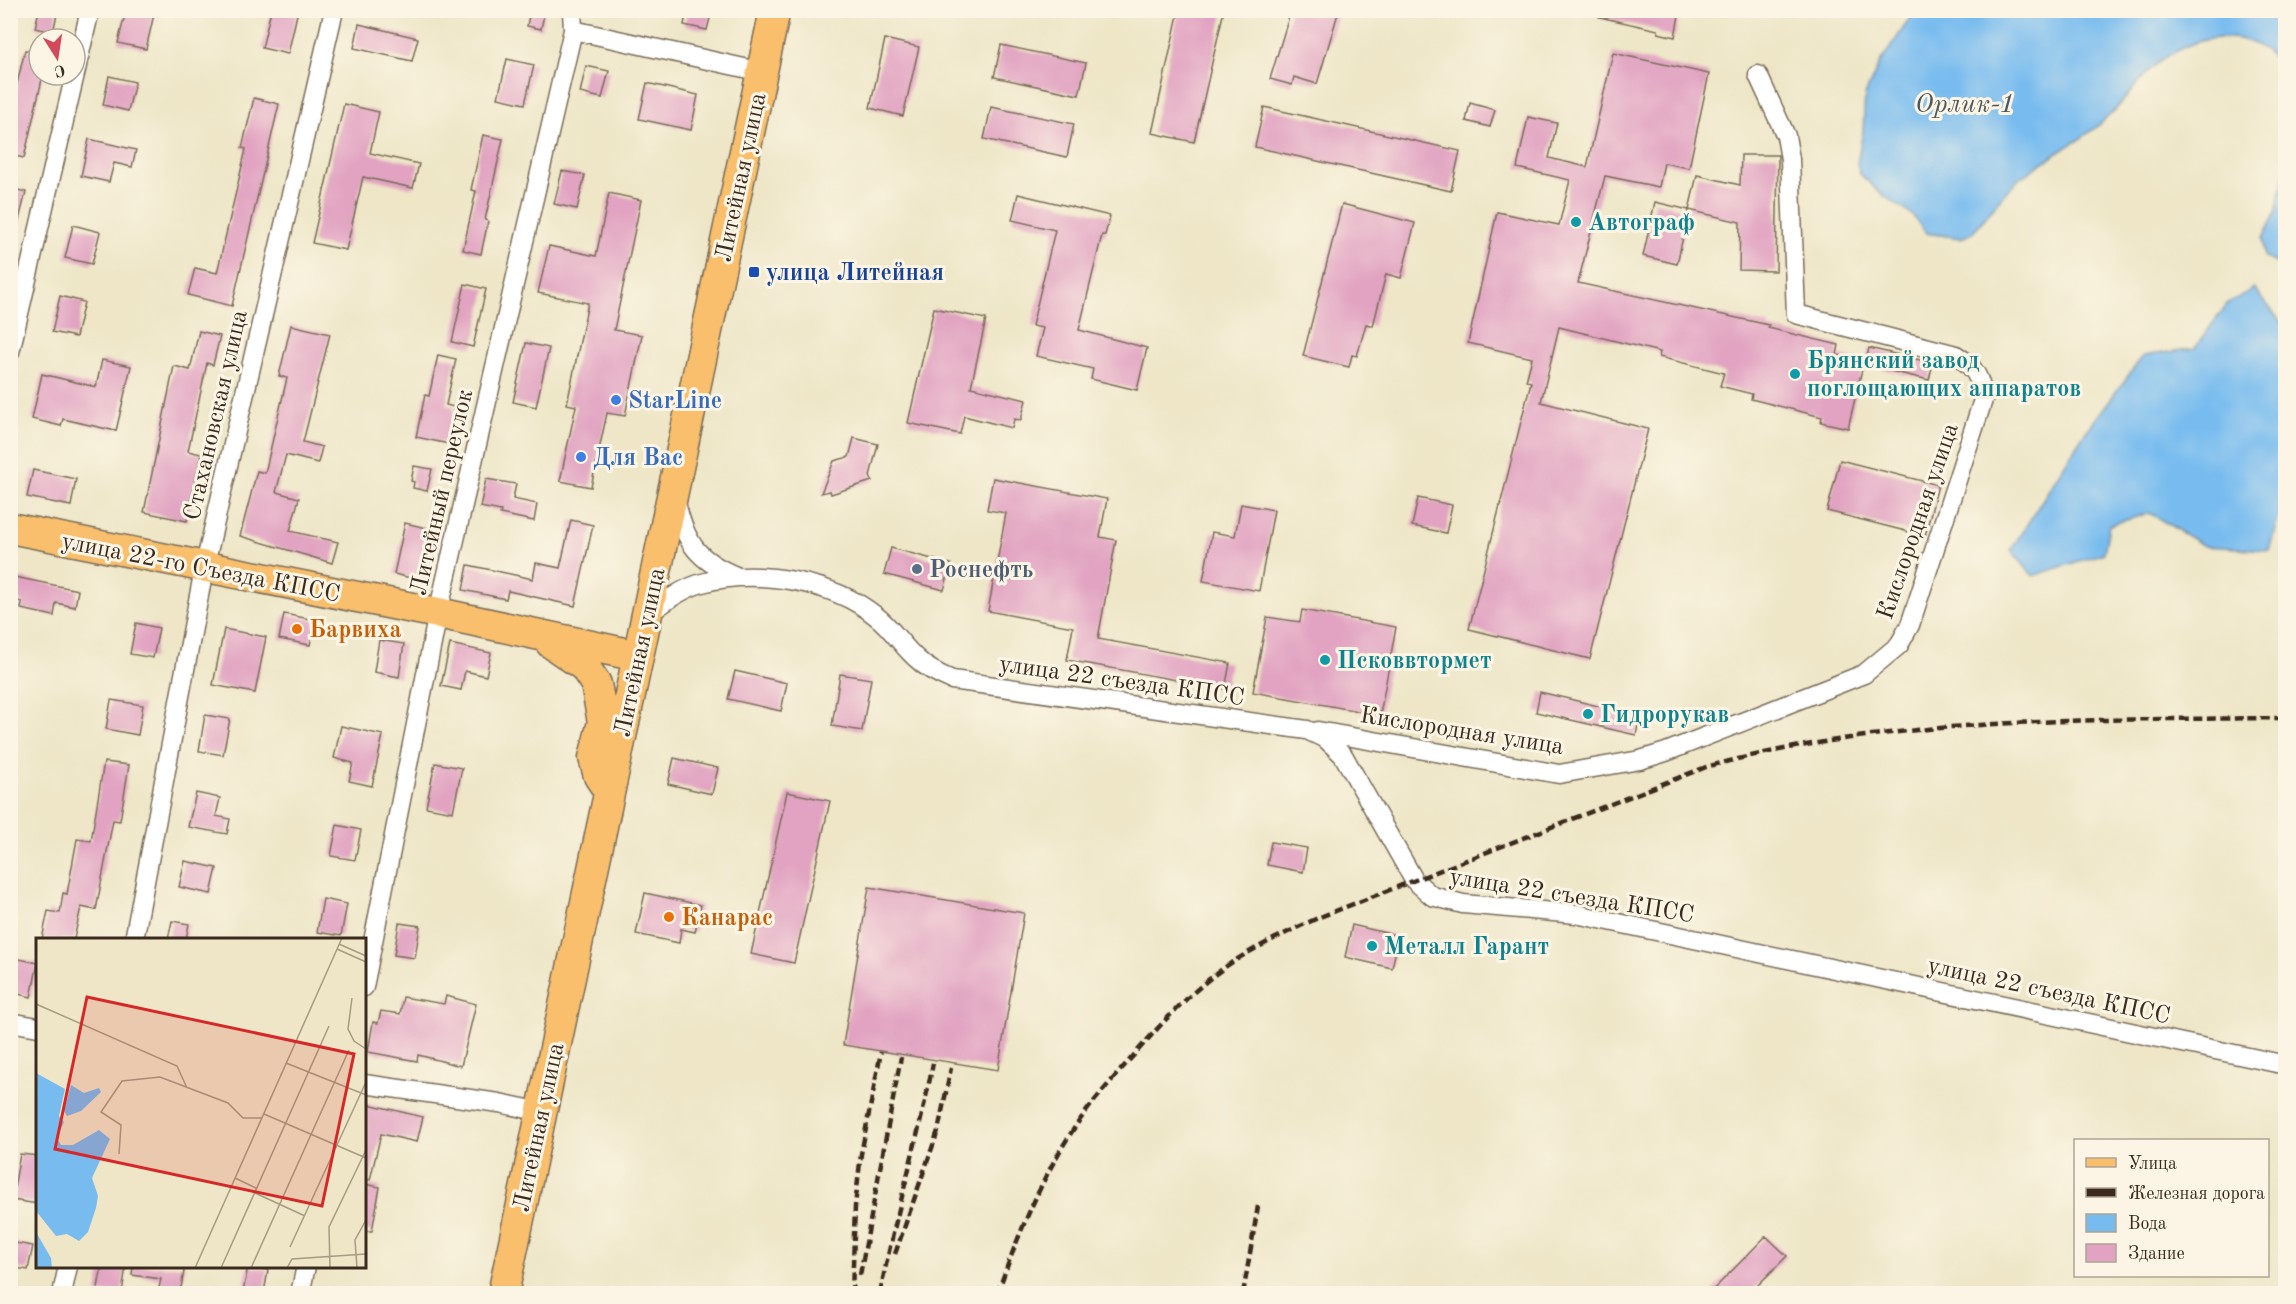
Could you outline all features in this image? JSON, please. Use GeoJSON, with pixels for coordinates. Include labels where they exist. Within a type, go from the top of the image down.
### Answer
{"type":"FeatureCollection","features":[{"type":"Feature","properties":{"kind":"main road","name":"Литейная улица"},"geometry":{"type":"LineString","coordinates":[[503,1293],[674,496],[775,10]]}},
{"type":"Feature","properties":{"kind":"main road","name":"улица 22-го Съезда КПСС"},"geometry":{"type":"LineString","coordinates":[[10,528],[204,569],[438,613],[638,656]]}},
{"type":"Feature","properties":{"kind":"main road"},"geometry":{"type":"LineString","coordinates":[[545,636],[555,647],[584,666],[597,684],[603,722],[594,758],[599,776],[609,791]]}},
{"type":"Feature","properties":{"kind":"street"},"geometry":{"type":"LineString","coordinates":[[10,352],[90,10]]}},
{"type":"Feature","properties":{"kind":"street","name":"Стахановская улица"},"geometry":{"type":"LineString","coordinates":[[134,938],[204,569],[334,10]]}},
{"type":"Feature","properties":{"kind":"street","name":"Литейный переулок"},"geometry":{"type":"LineString","coordinates":[[366,977],[438,613],[573,30],[572,10]]}},
{"type":"Feature","properties":{"kind":"street"},"geometry":{"type":"LineString","coordinates":[[573,30],[762,72]]}},
{"type":"Feature","properties":{"kind":"street","name":"Кислородная улица"},"geometry":{"type":"LineString","coordinates":[[1307,730],[1560,774],[1666,752],[1864,674],[1899,645],[1910,624],[1983,400],[1982,385],[1970,363],[1956,355],[1796,314],[1790,159],[1786,136],[1758,75]]}},
{"type":"Feature","properties":{"kind":"street"},"geometry":{"type":"LineString","coordinates":[[674,496],[681,524],[690,543],[714,567],[736,576]]}},
{"type":"Feature","properties":{"kind":"street","name":"улица 22 съезда КПСС"},"geometry":{"type":"LineString","coordinates":[[647,615],[677,593],[701,583],[736,576],[813,585],[832,590],[859,602],[879,618],[918,660],[952,680],[1307,730],[1326,739],[1343,755],[1414,880],[1432,896],[1463,904],[1533,909],[1595,918],[2286,1065]]}},
{"type":"Feature","properties":{"kind":"street"},"geometry":{"type":"LineString","coordinates":[[10,1022],[36,1027]]}},
{"type":"Feature","properties":{"kind":"street"},"geometry":{"type":"LineString","coordinates":[[366,1084],[542,1112]]}},
{"type":"Feature","properties":{"kind":"street"},"geometry":{"type":"LineString","coordinates":[[62,1293],[68,1268]]}},
{"type":"Feature","properties":{"kind":"street"},"geometry":{"type":"LineString","coordinates":[[300,1293],[306,1268]]}},
{"type":"Feature","properties":{"kind":"water","name":"Орлик-1"},"geometry":{"type":"Polygon","coordinates":[[[1915,11],[2285,11],[2285,71],[2271,55],[2255,45],[2238,39],[2220,38],[2184,47],[2151,69],[2101,123],[2018,180],[1970,234],[1961,238],[1926,233],[1911,214],[1881,194],[1860,174],[1857,164],[1863,131],[1865,95],[1879,64],[1915,11]]]}},
{"type":"Feature","properties":{"kind":"water"},"geometry":{"type":"Polygon","coordinates":[[[2285,170],[2285,265],[2277,264],[2264,256],[2263,238],[2276,212],[2285,170]]]}},
{"type":"Feature","properties":{"kind":"water"},"geometry":{"type":"Polygon","coordinates":[[[2254,288],[2285,327],[2281,433],[2285,448],[2286,478],[2269,550],[2204,546],[2150,513],[2109,525],[2104,553],[2033,576],[2011,550],[2082,437],[2143,356],[2195,348],[2227,304],[2254,288]]]}},
{"type":"Feature","properties":{"kind":"building"},"geometry":{"type":"Polygon","coordinates":[[[39,10],[58,10],[54,27],[35,27],[39,10]]]}},
{"type":"Feature","properties":{"kind":"building"},"geometry":{"type":"Polygon","coordinates":[[[126,10],[155,10],[146,49],[118,43],[126,10]]]}},
{"type":"Feature","properties":{"kind":"building"},"geometry":{"type":"Polygon","coordinates":[[[271,10],[298,10],[288,54],[262,48],[271,10]]]}},
{"type":"Feature","properties":{"kind":"building"},"geometry":{"type":"Polygon","coordinates":[[[530,10],[545,10],[541,29],[527,26],[530,10]]]}},
{"type":"Feature","properties":{"kind":"building"},"geometry":{"type":"Polygon","coordinates":[[[687,10],[712,10],[707,30],[684,25],[687,10]]]}},
{"type":"Feature","properties":{"kind":"building"},"geometry":{"type":"Polygon","coordinates":[[[1179,10],[1224,10],[1194,142],[1152,133],[1179,10]]]}},
{"type":"Feature","properties":{"kind":"building"},"geometry":{"type":"Polygon","coordinates":[[[1291,10],[1339,10],[1317,84],[1294,77],[1292,85],[1270,79],[1291,10]]]}},
{"type":"Feature","properties":{"kind":"building"},"geometry":{"type":"Polygon","coordinates":[[[1600,10],[1680,10],[1675,37],[1658,33],[1658,30],[1599,17],[1600,10]]]}},
{"type":"Feature","properties":{"kind":"building"},"geometry":{"type":"Polygon","coordinates":[[[359,24],[418,38],[412,61],[354,48],[359,24]]]}},
{"type":"Feature","properties":{"kind":"building"},"geometry":{"type":"Polygon","coordinates":[[[885,39],[919,47],[903,116],[870,108],[885,39]]]}},
{"type":"Feature","properties":{"kind":"building"},"geometry":{"type":"Polygon","coordinates":[[[1001,45],[1086,63],[1079,95],[994,77],[1001,45]]]}},
{"type":"Feature","properties":{"kind":"building"},"geometry":{"type":"Polygon","coordinates":[[[25,50],[27,50],[27,87],[40,87],[24,158],[10,155],[10,113],[25,50]]]}},
{"type":"Feature","properties":{"kind":"building"},"geometry":{"type":"Polygon","coordinates":[[[1613,53],[1709,74],[1689,168],[1664,163],[1659,187],[1605,176],[1578,283],[1769,325],[1768,328],[1839,345],[1837,355],[1864,361],[1848,428],[1821,422],[1822,417],[1751,399],[1752,394],[1720,386],[1724,373],[1659,357],[1660,352],[1559,327],[1541,402],[1648,429],[1590,659],[1469,629],[1531,382],[1526,381],[1532,358],[1468,343],[1497,212],[1559,225],[1570,180],[1517,168],[1528,117],[1557,123],[1549,158],[1587,167],[1613,53]]]}},
{"type":"Feature","properties":{"kind":"building"},"geometry":{"type":"Polygon","coordinates":[[[507,59],[534,65],[525,104],[498,98],[507,59]]]}},
{"type":"Feature","properties":{"kind":"building"},"geometry":{"type":"Polygon","coordinates":[[[586,66],[609,71],[602,98],[580,93],[586,66]]]}},
{"type":"Feature","properties":{"kind":"building"},"geometry":{"type":"Polygon","coordinates":[[[109,76],[135,82],[128,111],[103,105],[109,76]]]}},
{"type":"Feature","properties":{"kind":"building"},"geometry":{"type":"Polygon","coordinates":[[[647,83],[698,95],[691,130],[639,119],[647,83]]]}},
{"type":"Feature","properties":{"kind":"building"},"geometry":{"type":"Polygon","coordinates":[[[254,98],[279,104],[232,306],[188,295],[195,268],[217,273],[246,149],[242,148],[254,98]]]}},
{"type":"Feature","properties":{"kind":"building"},"geometry":{"type":"Polygon","coordinates":[[[1470,103],[1495,110],[1490,127],[1466,121],[1470,103]]]}},
{"type":"Feature","properties":{"kind":"building"},"geometry":{"type":"Polygon","coordinates":[[[344,104],[379,112],[370,153],[419,164],[413,188],[363,177],[346,250],[312,243],[344,104]]]}},
{"type":"Feature","properties":{"kind":"building"},"geometry":{"type":"Polygon","coordinates":[[[991,107],[1074,124],[1067,157],[984,139],[991,107]]]}},
{"type":"Feature","properties":{"kind":"building"},"geometry":{"type":"Polygon","coordinates":[[[1264,107],[1460,151],[1451,191],[1255,147],[1264,107]]]}},
{"type":"Feature","properties":{"kind":"building"},"geometry":{"type":"Polygon","coordinates":[[[483,135],[503,139],[485,220],[488,221],[481,254],[463,250],[476,191],[471,190],[483,135]]]}},
{"type":"Feature","properties":{"kind":"building"},"geometry":{"type":"Polygon","coordinates":[[[89,139],[136,150],[132,167],[114,163],[109,182],[81,176],[89,139]]]}},
{"type":"Feature","properties":{"kind":"building"},"geometry":{"type":"Polygon","coordinates":[[[1741,155],[1778,155],[1776,271],[1739,270],[1740,222],[1689,210],[1697,175],[1740,185],[1741,155]]]}},
{"type":"Feature","properties":{"kind":"building"},"geometry":{"type":"Polygon","coordinates":[[[562,171],[585,175],[577,209],[554,204],[562,171]]]}},
{"type":"Feature","properties":{"kind":"building"},"geometry":{"type":"Polygon","coordinates":[[[10,188],[26,192],[16,232],[10,231],[10,188]]]}},
{"type":"Feature","properties":{"kind":"building"},"geometry":{"type":"Polygon","coordinates":[[[609,193],[641,200],[614,330],[642,335],[625,416],[607,413],[591,487],[560,481],[576,406],[567,404],[588,303],[538,293],[549,246],[596,256],[609,193]]]}},
{"type":"Feature","properties":{"kind":"building"},"geometry":{"type":"Polygon","coordinates":[[[1018,194],[1110,216],[1105,235],[1102,235],[1079,330],[1147,348],[1137,390],[1091,379],[1093,369],[1036,356],[1043,328],[1032,326],[1055,230],[1012,220],[1018,194]]]}},
{"type":"Feature","properties":{"kind":"building"},"geometry":{"type":"Polygon","coordinates":[[[1655,202],[1689,210],[1677,264],[1643,256],[1655,202]]]}},
{"type":"Feature","properties":{"kind":"building"},"geometry":{"type":"Polygon","coordinates":[[[1342,204],[1415,223],[1401,278],[1386,274],[1373,326],[1366,324],[1357,356],[1352,355],[1349,367],[1303,356],[1342,204]]]}},
{"type":"Feature","properties":{"kind":"building"},"geometry":{"type":"Polygon","coordinates":[[[73,225],[100,232],[92,264],[65,258],[73,225]]]}},
{"type":"Feature","properties":{"kind":"building"},"geometry":{"type":"Polygon","coordinates":[[[465,284],[486,289],[473,347],[452,342],[465,284]]]}},
{"type":"Feature","properties":{"kind":"building"},"geometry":{"type":"Polygon","coordinates":[[[60,296],[84,302],[76,337],[52,332],[60,296]]]}},
{"type":"Feature","properties":{"kind":"building"},"geometry":{"type":"Polygon","coordinates":[[[934,308],[986,319],[971,387],[1026,400],[1021,420],[1014,419],[1012,428],[964,416],[960,434],[908,423],[934,308]]]}},
{"type":"Feature","properties":{"kind":"building"},"geometry":{"type":"Polygon","coordinates":[[[291,325],[330,334],[303,442],[322,447],[318,463],[286,455],[276,492],[299,498],[290,531],[338,542],[332,563],[240,536],[257,471],[265,473],[287,378],[279,376],[291,325]]]}},
{"type":"Feature","properties":{"kind":"building"},"geometry":{"type":"Polygon","coordinates":[[[199,331],[220,336],[213,365],[207,363],[188,451],[201,454],[187,521],[144,512],[174,366],[190,370],[199,331]]]}},
{"type":"Feature","properties":{"kind":"building"},"geometry":{"type":"Polygon","coordinates":[[[526,343],[549,348],[536,407],[513,402],[526,343]]]}},
{"type":"Feature","properties":{"kind":"building"},"geometry":{"type":"Polygon","coordinates":[[[1869,348],[1933,363],[1929,380],[1865,365],[1869,348]]]}},
{"type":"Feature","properties":{"kind":"building"},"geometry":{"type":"Polygon","coordinates":[[[438,355],[456,359],[446,405],[454,407],[449,444],[416,437],[425,395],[429,396],[438,355]]]}},
{"type":"Feature","properties":{"kind":"building"},"geometry":{"type":"Polygon","coordinates":[[[102,360],[131,366],[116,431],[63,419],[61,426],[32,419],[42,374],[96,387],[102,360]]]}},
{"type":"Feature","properties":{"kind":"building"},"geometry":{"type":"Polygon","coordinates":[[[854,438],[878,444],[870,476],[872,481],[831,494],[830,491],[821,493],[834,461],[849,457],[854,438]]]}},
{"type":"Feature","properties":{"kind":"building"},"geometry":{"type":"Polygon","coordinates":[[[1840,460],[1938,485],[1925,536],[1827,511],[1840,460]]]}},
{"type":"Feature","properties":{"kind":"building"},"geometry":{"type":"Polygon","coordinates":[[[414,466],[432,469],[427,491],[413,488],[414,482],[411,481],[414,466]]]}},
{"type":"Feature","properties":{"kind":"building"},"geometry":{"type":"Polygon","coordinates":[[[33,470],[76,479],[71,506],[27,497],[33,470]]]}},
{"type":"Feature","properties":{"kind":"building"},"geometry":{"type":"Polygon","coordinates":[[[993,478],[1107,499],[1100,537],[1116,540],[1098,639],[1230,663],[1225,689],[1067,660],[1073,627],[988,611],[1006,513],[987,510],[993,478]]]}},
{"type":"Feature","properties":{"kind":"building"},"geometry":{"type":"Polygon","coordinates":[[[486,479],[516,484],[513,499],[537,504],[534,521],[480,507],[486,479]]]}},
{"type":"Feature","properties":{"kind":"building"},"geometry":{"type":"Polygon","coordinates":[[[1418,498],[1452,505],[1446,533],[1412,526],[1418,498]]]}},
{"type":"Feature","properties":{"kind":"building"},"geometry":{"type":"Polygon","coordinates":[[[1241,504],[1274,510],[1259,591],[1203,581],[1212,532],[1235,536],[1241,504]]]}},
{"type":"Feature","properties":{"kind":"building"},"geometry":{"type":"Polygon","coordinates":[[[571,520],[593,525],[575,606],[508,591],[506,599],[463,590],[468,565],[533,579],[536,563],[560,568],[571,520]]]}},
{"type":"Feature","properties":{"kind":"building"},"geometry":{"type":"Polygon","coordinates":[[[405,523],[435,530],[424,581],[394,574],[405,523]]]}},
{"type":"Feature","properties":{"kind":"building","name":"Роснефть"},"geometry":{"type":"Polygon","coordinates":[[[891,548],[951,564],[944,590],[884,574],[891,548]]]}},
{"type":"Feature","properties":{"kind":"building"},"geometry":{"type":"Polygon","coordinates":[[[10,576],[78,590],[75,607],[56,603],[54,616],[21,609],[22,602],[10,599],[10,576]]]}},
{"type":"Feature","properties":{"kind":"building","name":"Псковвтормет"},"geometry":{"type":"Polygon","coordinates":[[[1302,610],[1396,627],[1380,715],[1253,692],[1267,617],[1300,622],[1302,610]]]}},
{"type":"Feature","properties":{"kind":"building","name":"Барвиха"},"geometry":{"type":"Polygon","coordinates":[[[284,614],[315,620],[310,645],[279,639],[284,614]]]}},
{"type":"Feature","properties":{"kind":"building"},"geometry":{"type":"Polygon","coordinates":[[[136,623],[159,628],[153,658],[130,654],[136,623]]]}},
{"type":"Feature","properties":{"kind":"building"},"geometry":{"type":"Polygon","coordinates":[[[224,629],[266,637],[255,693],[213,685],[224,629]]]}},
{"type":"Feature","properties":{"kind":"building"},"geometry":{"type":"Polygon","coordinates":[[[379,640],[404,644],[399,677],[374,672],[379,640]]]}},
{"type":"Feature","properties":{"kind":"building"},"geometry":{"type":"Polygon","coordinates":[[[450,644],[491,653],[486,676],[465,671],[461,690],[441,686],[450,644]]]}},
{"type":"Feature","properties":{"kind":"building"},"geometry":{"type":"Polygon","coordinates":[[[735,671],[787,683],[781,711],[728,699],[735,671]]]}},
{"type":"Feature","properties":{"kind":"building"},"geometry":{"type":"Polygon","coordinates":[[[840,674],[871,679],[862,731],[832,726],[840,674]]]}},
{"type":"Feature","properties":{"kind":"building","name":"Гидрорукав"},"geometry":{"type":"Polygon","coordinates":[[[1540,692],[1640,716],[1636,735],[1536,712],[1540,692]]]}},
{"type":"Feature","properties":{"kind":"building"},"geometry":{"type":"Polygon","coordinates":[[[111,700],[143,705],[138,735],[106,729],[111,700]]]}},
{"type":"Feature","properties":{"kind":"building"},"geometry":{"type":"Polygon","coordinates":[[[205,715],[230,719],[223,755],[199,751],[205,715]]]}},
{"type":"Feature","properties":{"kind":"building"},"geometry":{"type":"Polygon","coordinates":[[[341,726],[383,735],[372,786],[349,781],[353,763],[334,758],[341,726]]]}},
{"type":"Feature","properties":{"kind":"building"},"geometry":{"type":"Polygon","coordinates":[[[674,758],[718,768],[712,794],[668,784],[674,758]]]}},
{"type":"Feature","properties":{"kind":"building"},"geometry":{"type":"Polygon","coordinates":[[[104,762],[129,765],[120,821],[113,820],[96,910],[81,907],[74,938],[42,938],[48,911],[60,913],[63,893],[67,894],[77,839],[91,841],[104,762]]]}},
{"type":"Feature","properties":{"kind":"building"},"geometry":{"type":"Polygon","coordinates":[[[435,763],[462,768],[453,812],[426,807],[435,763]]]}},
{"type":"Feature","properties":{"kind":"building"},"geometry":{"type":"Polygon","coordinates":[[[787,792],[830,801],[794,963],[751,954],[787,792]]]}},
{"type":"Feature","properties":{"kind":"building"},"geometry":{"type":"Polygon","coordinates":[[[196,793],[220,798],[216,816],[230,819],[227,834],[188,827],[196,793]]]}},
{"type":"Feature","properties":{"kind":"building"},"geometry":{"type":"Polygon","coordinates":[[[337,825],[361,830],[355,860],[331,856],[337,825]]]}},
{"type":"Feature","properties":{"kind":"building"},"geometry":{"type":"Polygon","coordinates":[[[1271,842],[1307,848],[1303,872],[1267,865],[1271,842]]]}},
{"type":"Feature","properties":{"kind":"building"},"geometry":{"type":"Polygon","coordinates":[[[185,861],[217,868],[211,894],[179,887],[185,861]]]}},
{"type":"Feature","properties":{"kind":"building"},"geometry":{"type":"Polygon","coordinates":[[[869,887],[1024,913],[998,1070],[843,1045],[869,887]]]}},
{"type":"Feature","properties":{"kind":"building","name":"Канарас"},"geometry":{"type":"Polygon","coordinates":[[[645,893],[701,905],[695,932],[681,929],[679,943],[636,934],[645,893]]]}},
{"type":"Feature","properties":{"kind":"building"},"geometry":{"type":"Polygon","coordinates":[[[323,899],[347,904],[341,936],[317,932],[323,899]]]}},
{"type":"Feature","properties":{"kind":"building"},"geometry":{"type":"Polygon","coordinates":[[[172,921],[189,924],[186,938],[168,938],[172,921]]]}},
{"type":"Feature","properties":{"kind":"building"},"geometry":{"type":"Polygon","coordinates":[[[399,923],[420,926],[415,958],[394,955],[399,923]]]}},
{"type":"Feature","properties":{"kind":"building","name":"Металл Гарант"},"geometry":{"type":"Polygon","coordinates":[[[1352,925],[1399,936],[1392,968],[1345,957],[1352,925]]]}},
{"type":"Feature","properties":{"kind":"building"},"geometry":{"type":"Polygon","coordinates":[[[10,957],[36,963],[31,997],[10,992],[10,957]]]}},
{"type":"Feature","properties":{"kind":"building"},"geometry":{"type":"Polygon","coordinates":[[[446,996],[476,1004],[461,1066],[418,1055],[417,1061],[368,1052],[373,1022],[378,1023],[381,1011],[400,1014],[403,997],[444,1004],[446,996]]]}},
{"type":"Feature","properties":{"kind":"building"},"geometry":{"type":"Polygon","coordinates":[[[366,1103],[423,1117],[417,1142],[381,1134],[370,1180],[366,1179],[366,1103]]]}},
{"type":"Feature","properties":{"kind":"building"},"geometry":{"type":"Polygon","coordinates":[[[20,1154],[36,1156],[36,1204],[12,1200],[20,1154]]]}},
{"type":"Feature","properties":{"kind":"building"},"geometry":{"type":"Polygon","coordinates":[[[366,1184],[380,1187],[372,1231],[366,1231],[366,1184]]]}},
{"type":"Feature","properties":{"kind":"building"},"geometry":{"type":"Polygon","coordinates":[[[1766,1236],[1787,1256],[1750,1293],[1710,1293],[1766,1236]]]}},
{"type":"Feature","properties":{"kind":"building"},"geometry":{"type":"Polygon","coordinates":[[[10,1242],[33,1246],[28,1270],[10,1267],[10,1242]]]}},
{"type":"Feature","properties":{"kind":"building"},"geometry":{"type":"Polygon","coordinates":[[[102,1268],[126,1268],[122,1293],[97,1293],[102,1268]]]}},
{"type":"Feature","properties":{"kind":"building"},"geometry":{"type":"Polygon","coordinates":[[[133,1268],[185,1268],[180,1293],[158,1292],[161,1279],[132,1275],[133,1268]]]}},
{"type":"Feature","properties":{"kind":"building"},"geometry":{"type":"Polygon","coordinates":[[[248,1268],[268,1270],[264,1293],[243,1293],[248,1268]]]}},
{"type":"Feature","properties":{"kind":"railway"},"geometry":{"type":"LineString","coordinates":[[997,1294],[1022,1228],[1053,1164],[1077,1124],[1108,1085],[1162,1024],[1206,981],[1252,950],[1320,917],[1706,767],[1777,750],[1849,738],[1994,724],[2140,719],[2286,718]]}},
{"type":"Feature","properties":{"kind":"railway"},"geometry":{"type":"LineString","coordinates":[[852,1294],[855,1206],[861,1154],[881,1052]]}},
{"type":"Feature","properties":{"kind":"railway"},"geometry":{"type":"LineString","coordinates":[[860,1275],[901,1057]]}},
{"type":"Feature","properties":{"kind":"railway"},"geometry":{"type":"LineString","coordinates":[[880,1294],[933,1063]]}},
{"type":"Feature","properties":{"kind":"railway"},"geometry":{"type":"LineString","coordinates":[[895,1254],[938,1131],[951,1068]]}},
{"type":"Feature","properties":{"kind":"railway"},"geometry":{"type":"LineString","coordinates":[[1243,1294],[1258,1206]]}},
{"type":"Feature","properties":{"kind":"place","name":"Автограф"},"geometry":{"type":"Point","coordinates":[1576,222]}},
{"type":"Feature","properties":{"kind":"place","name":"улица Литейная"},"geometry":{"type":"Point","coordinates":[754,272]}},
{"type":"Feature","properties":{"kind":"place","name":"Брянский завод поглощающих аппаратов"},"geometry":{"type":"Point","coordinates":[1795,374]}},
{"type":"Feature","properties":{"kind":"place","name":"StarLine"},"geometry":{"type":"Point","coordinates":[616,400]}},
{"type":"Feature","properties":{"kind":"place","name":"Для Вас"},"geometry":{"type":"Point","coordinates":[581,457]}},
{"type":"Feature","properties":{"kind":"place","name":"Роснефть"},"geometry":{"type":"Point","coordinates":[917,569]}},
{"type":"Feature","properties":{"kind":"place","name":"Барвиха"},"geometry":{"type":"Point","coordinates":[297,629]}},
{"type":"Feature","properties":{"kind":"place","name":"Псковвтормет"},"geometry":{"type":"Point","coordinates":[1325,660]}},
{"type":"Feature","properties":{"kind":"place","name":"Гидрорукав"},"geometry":{"type":"Point","coordinates":[1588,714]}},
{"type":"Feature","properties":{"kind":"place","name":"Канарас"},"geometry":{"type":"Point","coordinates":[669,917]}},
{"type":"Feature","properties":{"kind":"place","name":"Металл Гарант"},"geometry":{"type":"Point","coordinates":[1372,946]}}]}
